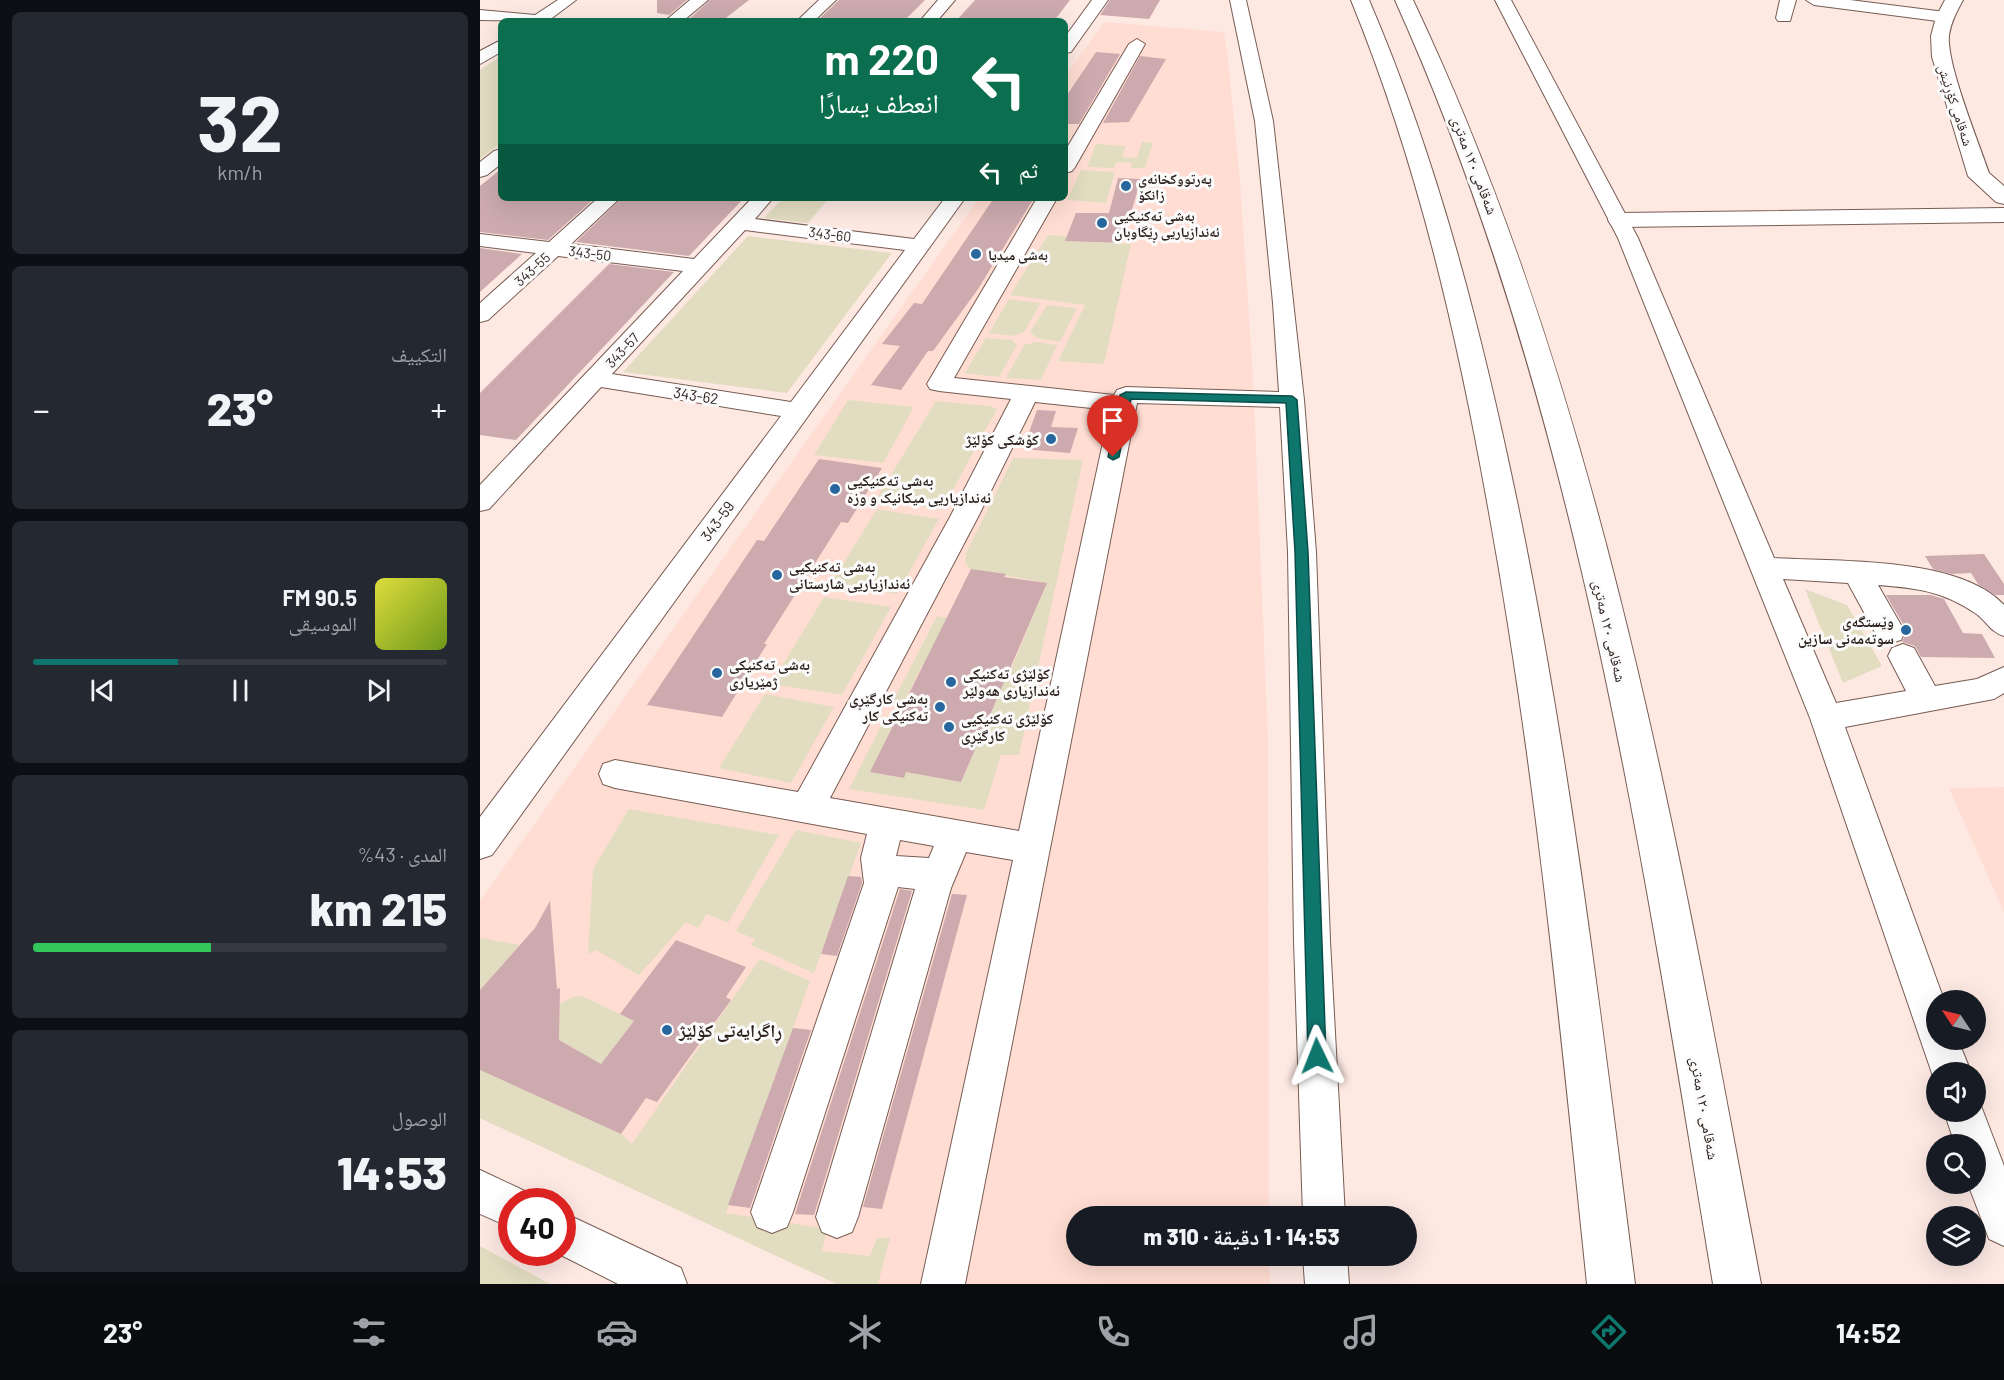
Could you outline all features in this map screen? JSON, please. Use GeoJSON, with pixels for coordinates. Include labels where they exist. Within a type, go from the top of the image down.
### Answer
{"type":"FeatureCollection","features":[{"type":"Feature","properties":{"kind":"main road"},"geometry":{"type":"LineString","coordinates":[[1360,0],[1393,79],[1420,158],[1445,244],[1479,382],[1509,532],[1533,668],[1575,976],[1611,1284]]}},
{"type":"Feature","properties":{"kind":"main road","name":"شەقامی ١٢٠ مەتری"},"geometry":{"type":"LineString","coordinates":[[1404,0],[1442,78],[1490,202],[1522,297],[1565,443],[1617,659],[1666,897],[1737,1284]]}},
{"type":"Feature","properties":{"kind":"main road","name":"شەقامی کۆڕنیش"},"geometry":{"type":"LineString","coordinates":[[1949,8],[1940,36],[1941,57],[1979,176],[1972,182],[1977,204],[1975,215]]}},
{"type":"Feature","properties":{"kind":"main road"},"geometry":{"type":"LineString","coordinates":[[1979,176],[2004,197]]}},
{"type":"Feature","properties":{"kind":"main road"},"geometry":{"type":"LineString","coordinates":[[1623,229],[1975,215],[2002,229]]}},
{"type":"Feature","properties":{"kind":"main road"},"geometry":{"type":"LineString","coordinates":[[1623,229],[2002,229]]}},
{"type":"Feature","properties":{"kind":"street"},"geometry":{"type":"LineString","coordinates":[[541,18],[568,0]]}},
{"type":"Feature","properties":{"kind":"street"},"geometry":{"type":"LineString","coordinates":[[677,18],[700,0]]}},
{"type":"Feature","properties":{"kind":"street"},"geometry":{"type":"LineString","coordinates":[[808,18],[828,0]]}},
{"type":"Feature","properties":{"kind":"street"},"geometry":{"type":"LineString","coordinates":[[931,18],[947,0]]}},
{"type":"Feature","properties":{"kind":"street"},"geometry":{"type":"LineString","coordinates":[[1068,44],[1100,0]]}},
{"type":"Feature","properties":{"kind":"street"},"geometry":{"type":"LineString","coordinates":[[1238,0],[1264,121],[1284,303],[1292,409],[1302,552],[1312,940],[1324,1206]]}},
{"type":"Feature","properties":{"kind":"street"},"geometry":{"type":"LineString","coordinates":[[1503,0],[1623,229],[1826,718],[1926,1003]]}},
{"type":"Feature","properties":{"kind":"street"},"geometry":{"type":"LineString","coordinates":[[1784,18],[1788,0]]}},
{"type":"Feature","properties":{"kind":"street"},"geometry":{"type":"LineString","coordinates":[[1814,0],[1949,8]]}},
{"type":"Feature","properties":{"kind":"street"},"geometry":{"type":"LineString","coordinates":[[480,15],[508,18]]}},
{"type":"Feature","properties":{"kind":"street"},"geometry":{"type":"LineString","coordinates":[[1068,162],[1137,44]]}},
{"type":"Feature","properties":{"kind":"street"},"geometry":{"type":"LineString","coordinates":[[480,59],[498,47]]}},
{"type":"Feature","properties":{"kind":"street"},"geometry":{"type":"LineString","coordinates":[[480,171],[498,157]]}},
{"type":"Feature","properties":{"kind":"street","name":"343-55"},"geometry":{"type":"LineString","coordinates":[[480,315],[607,201]]}},
{"type":"Feature","properties":{"kind":"street","name":"343-57"},"geometry":{"type":"LineString","coordinates":[[480,502],[760,201]]}},
{"type":"Feature","properties":{"kind":"street","name":"343-59"},"geometry":{"type":"LineString","coordinates":[[480,844],[953,201]]}},
{"type":"Feature","properties":{"kind":"street"},"geometry":{"type":"LineString","coordinates":[[1045,201],[939,384],[1124,404],[1292,409]]}},
{"type":"Feature","properties":{"kind":"street","name":"343-60"},"geometry":{"type":"LineString","coordinates":[[740,223],[920,246]]}},
{"type":"Feature","properties":{"kind":"street","name":"343-50"},"geometry":{"type":"LineString","coordinates":[[480,240],[699,266]]}},
{"type":"Feature","properties":{"kind":"street","name":"343-62"},"geometry":{"type":"LineString","coordinates":[[595,379],[798,411]]}},
{"type":"Feature","properties":{"kind":"street"},"geometry":{"type":"LineString","coordinates":[[807,808],[964,517],[1026,395]]}},
{"type":"Feature","properties":{"kind":"street"},"geometry":{"type":"LineString","coordinates":[[943,1284],[1124,404]]}},
{"type":"Feature","properties":{"kind":"street"},"geometry":{"type":"LineString","coordinates":[[1764,568],[1912,577],[1939,582],[1966,593],[1989,608],[2004,625]]}},
{"type":"Feature","properties":{"kind":"street"},"geometry":{"type":"LineString","coordinates":[[1856,573],[1927,700]]}},
{"type":"Feature","properties":{"kind":"street"},"geometry":{"type":"LineString","coordinates":[[1826,718],[1983,690],[2004,679]]}},
{"type":"Feature","properties":{"kind":"street"},"geometry":{"type":"LineString","coordinates":[[615,774],[1031,848]]}},
{"type":"Feature","properties":{"kind":"street"},"geometry":{"type":"LineString","coordinates":[[772,1212],[882,884],[878,858],[887,824]]}},
{"type":"Feature","properties":{"kind":"street"},"geometry":{"type":"LineString","coordinates":[[837,1217],[933,888],[956,836]]}},
{"type":"Feature","properties":{"kind":"street"},"geometry":{"type":"LineString","coordinates":[[880,870],[940,875]]}},
{"type":"Feature","properties":{"kind":"street"},"geometry":{"type":"LineString","coordinates":[[1968,1122],[2004,1224]]}},
{"type":"Feature","properties":{"kind":"street"},"geometry":{"type":"LineString","coordinates":[[480,1191],[498,1200]]}},
{"type":"Feature","properties":{"kind":"street"},"geometry":{"type":"LineString","coordinates":[[576,1240],[665,1284]]}},
{"type":"Feature","properties":{"kind":"street"},"geometry":{"type":"LineString","coordinates":[[1326,1266],[1327,1284]]}},
{"type":"Feature","properties":{"kind":"shaded area","name":"کۆلێژی تەکنیکی ئەندازیاری هەولێر"},"geometry":{"type":"Polygon","coordinates":[[[1104,22],[1224,32],[1240,182],[1253,378],[1268,743],[1269,1206],[1066,1206],[1066,1266],[1270,1266],[1270,1284],[837,1284],[480,1118],[480,901],[977,201],[1068,201],[1068,73],[1104,22]]]}},
{"type":"Feature","properties":{"kind":"shaded area"},"geometry":{"type":"Polygon","coordinates":[[[498,58],[498,145],[480,159],[480,70],[498,58]]]}},
{"type":"Feature","properties":{"kind":"shaded area"},"geometry":{"type":"Polygon","coordinates":[[[1142,142],[1153,143],[1145,168],[1131,168],[1132,163],[1117,162],[1114,168],[1087,167],[1096,144],[1126,146],[1122,157],[1137,158],[1142,142]]]}},
{"type":"Feature","properties":{"kind":"shaded area"},"geometry":{"type":"Polygon","coordinates":[[[1081,170],[1115,172],[1106,203],[1068,200],[1081,170]]]}},
{"type":"Feature","properties":{"kind":"shaded area"},"geometry":{"type":"Polygon","coordinates":[[[780,201],[826,201],[808,223],[764,218],[780,201]]]}},
{"type":"Feature","properties":{"kind":"shaded area"},"geometry":{"type":"Polygon","coordinates":[[[1048,235],[1067,236],[1066,241],[1131,244],[1104,364],[1058,361],[1085,305],[1010,295],[1048,235]]]}},
{"type":"Feature","properties":{"kind":"shaded area"},"geometry":{"type":"Polygon","coordinates":[[[748,236],[892,253],[787,393],[623,372],[748,236]]]}},
{"type":"Feature","properties":{"kind":"shaded area"},"geometry":{"type":"Polygon","coordinates":[[[1009,299],[1041,303],[1024,332],[1012,336],[989,333],[1009,299]]]}},
{"type":"Feature","properties":{"kind":"shaded area"},"geometry":{"type":"Polygon","coordinates":[[[1047,305],[1077,308],[1060,342],[1037,338],[1030,332],[1047,305]]]}},
{"type":"Feature","properties":{"kind":"shaded area"},"geometry":{"type":"Polygon","coordinates":[[[986,338],[1012,340],[1017,345],[999,377],[965,373],[986,338]]]}},
{"type":"Feature","properties":{"kind":"shaded area"},"geometry":{"type":"Polygon","coordinates":[[[1036,342],[1057,345],[1041,380],[1006,378],[1024,345],[1036,342]]]}},
{"type":"Feature","properties":{"kind":"shaded area"},"geometry":{"type":"Polygon","coordinates":[[[848,400],[914,407],[883,463],[814,455],[848,400]]]}},
{"type":"Feature","properties":{"kind":"shaded area"},"geometry":{"type":"Polygon","coordinates":[[[936,401],[989,406],[997,409],[942,510],[877,498],[936,401]]]}},
{"type":"Feature","properties":{"kind":"shaded area"},"geometry":{"type":"Polygon","coordinates":[[[1013,458],[1083,460],[1019,755],[1001,755],[984,810],[849,789],[886,716],[896,718],[871,772],[903,778],[906,772],[961,782],[1003,682],[922,665],[903,705],[892,703],[937,616],[947,618],[960,661],[1011,669],[1047,583],[971,569],[965,563],[966,553],[1013,458]]]}},
{"type":"Feature","properties":{"kind":"shaded area"},"geometry":{"type":"Polygon","coordinates":[[[877,509],[939,519],[897,594],[831,583],[877,509]]]}},
{"type":"Feature","properties":{"kind":"shaded area"},"geometry":{"type":"Polygon","coordinates":[[[1805,589],[1847,605],[1882,666],[1843,683],[1805,589]]]}},
{"type":"Feature","properties":{"kind":"shaded area"},"geometry":{"type":"Polygon","coordinates":[[[824,597],[891,607],[842,695],[771,684],[824,597]]]}},
{"type":"Feature","properties":{"kind":"shaded area"},"geometry":{"type":"Polygon","coordinates":[[[765,694],[834,707],[791,783],[719,768],[765,694]]]}},
{"type":"Feature","properties":{"kind":"shaded area"},"geometry":{"type":"Polygon","coordinates":[[[2004,787],[2004,912],[1949,788],[2004,787]]]}},
{"type":"Feature","properties":{"kind":"shaded area"},"geometry":{"type":"Polygon","coordinates":[[[629,809],[779,835],[728,923],[707,914],[698,928],[686,922],[639,975],[596,950],[588,954],[593,869],[629,809]]]}},
{"type":"Feature","properties":{"kind":"shaded area"},"geometry":{"type":"Polygon","coordinates":[[[796,830],[861,843],[814,973],[751,945],[755,939],[736,931],[796,830]]]}},
{"type":"Feature","properties":{"kind":"shaded area"},"geometry":{"type":"Polygon","coordinates":[[[480,938],[520,945],[480,990],[480,938]]]}},
{"type":"Feature","properties":{"kind":"shaded area"},"geometry":{"type":"Polygon","coordinates":[[[760,959],[810,981],[726,1213],[827,1229],[822,1251],[870,1256],[877,1238],[890,1238],[878,1284],[837,1284],[480,1118],[480,1070],[621,1134],[632,1144],[760,959]]]}},
{"type":"Feature","properties":{"kind":"shaded area"},"geometry":{"type":"Polygon","coordinates":[[[582,996],[634,1021],[601,1064],[559,1040],[560,1004],[572,997],[582,996]]]}},
{"type":"Feature","properties":{"kind":"shaded area"},"geometry":{"type":"Polygon","coordinates":[[[480,1246],[498,1256],[498,1266],[517,1266],[550,1284],[480,1284],[480,1246]]]}},
{"type":"Feature","properties":{"kind":"building"},"geometry":{"type":"Polygon","coordinates":[[[657,0],[687,0],[669,15],[657,13],[657,0]]]}},
{"type":"Feature","properties":{"kind":"building"},"geometry":{"type":"Polygon","coordinates":[[[710,0],[749,0],[726,18],[690,18],[710,0]]]}},
{"type":"Feature","properties":{"kind":"building"},"geometry":{"type":"Polygon","coordinates":[[[839,0],[925,0],[907,18],[820,18],[839,0]]]}},
{"type":"Feature","properties":{"kind":"building"},"geometry":{"type":"Polygon","coordinates":[[[975,0],[1070,0],[1056,18],[959,18],[975,0]]]}},
{"type":"Feature","properties":{"kind":"building"},"geometry":{"type":"Polygon","coordinates":[[[1110,0],[1160,0],[1149,19],[1100,15],[1110,0]]]}},
{"type":"Feature","properties":{"kind":"building"},"geometry":{"type":"Polygon","coordinates":[[[1096,52],[1120,54],[1079,124],[1068,124],[1068,94],[1096,52]]]}},
{"type":"Feature","properties":{"kind":"building"},"geometry":{"type":"Polygon","coordinates":[[[1140,56],[1166,59],[1129,122],[1103,123],[1140,56]]]}},
{"type":"Feature","properties":{"kind":"building"},"geometry":{"type":"Polygon","coordinates":[[[498,171],[498,201],[592,201],[548,240],[480,232],[480,186],[498,171]]]}},
{"type":"Feature","properties":{"kind":"building"},"geometry":{"type":"Polygon","coordinates":[[[1118,178],[1141,179],[1122,243],[1065,241],[1076,213],[1109,213],[1118,178]]]}},
{"type":"Feature","properties":{"kind":"building"},"geometry":{"type":"Polygon","coordinates":[[[619,201],[741,201],[689,256],[576,242],[619,201]]]}},
{"type":"Feature","properties":{"kind":"building"},"geometry":{"type":"Polygon","coordinates":[[[992,201],[1032,201],[978,289],[933,351],[928,351],[901,390],[871,385],[900,346],[882,344],[914,303],[922,304],[992,201]]]}},
{"type":"Feature","properties":{"kind":"building"},"geometry":{"type":"Polygon","coordinates":[[[480,248],[522,254],[480,292],[480,248]]]}},
{"type":"Feature","properties":{"kind":"building"},"geometry":{"type":"Polygon","coordinates":[[[609,264],[674,272],[516,440],[480,435],[480,393],[609,264]]]}},
{"type":"Feature","properties":{"kind":"building","name":"کۆشکی کۆلێژ"},"geometry":{"type":"Polygon","coordinates":[[[1037,410],[1056,411],[1051,427],[1078,428],[1070,453],[1023,449],[1037,410]]]}},
{"type":"Feature","properties":{"kind":"building"},"geometry":{"type":"Polygon","coordinates":[[[819,459],[882,468],[848,523],[841,522],[764,644],[767,644],[722,717],[647,705],[757,540],[764,541],[819,459]]]}},
{"type":"Feature","properties":{"kind":"building"},"geometry":{"type":"Polygon","coordinates":[[[1984,554],[2004,584],[2004,595],[1995,595],[1978,584],[1971,573],[1952,574],[1933,569],[1925,556],[1984,554]]]}},
{"type":"Feature","properties":{"kind":"building"},"geometry":{"type":"Polygon","coordinates":[[[971,569],[1006,574],[1004,577],[1047,583],[961,782],[906,772],[904,778],[870,772],[971,569]]]}},
{"type":"Feature","properties":{"kind":"building"},"geometry":{"type":"Polygon","coordinates":[[[1886,595],[1931,595],[1944,599],[1963,633],[1982,634],[1995,658],[1921,657],[1915,646],[1902,642],[1907,631],[1886,595]]]}},
{"type":"Feature","properties":{"kind":"building"},"geometry":{"type":"Polygon","coordinates":[[[848,876],[861,877],[862,883],[837,956],[821,954],[848,876]]]}},
{"type":"Feature","properties":{"kind":"building"},"geometry":{"type":"Polygon","coordinates":[[[900,889],[912,891],[814,1215],[795,1214],[900,889]]]}},
{"type":"Feature","properties":{"kind":"building"},"geometry":{"type":"Polygon","coordinates":[[[952,894],[967,895],[882,1209],[863,1207],[952,894]]]}},
{"type":"Feature","properties":{"kind":"building","name":"ڕاگرایەتی کۆلێژ"},"geometry":{"type":"Polygon","coordinates":[[[550,901],[557,989],[560,988],[559,1040],[601,1064],[634,1021],[620,1014],[676,940],[746,967],[726,997],[731,1000],[657,1102],[646,1098],[621,1134],[480,1070],[480,990],[535,928],[550,901]]]}},
{"type":"Feature","properties":{"kind":"building"},"geometry":{"type":"Polygon","coordinates":[[[793,1028],[811,1030],[750,1208],[728,1205],[793,1028]]]}},
{"type":"Feature","properties":{"kind":"place","name":"پەرتووکخانەی زانکۆ"},"geometry":{"type":"Point","coordinates":[1126,186]}},
{"type":"Feature","properties":{"kind":"place","name":"بەشی تەکنیکیی ئەندازیاریی ڕێگاوبان"},"geometry":{"type":"Point","coordinates":[1102,223]}},
{"type":"Feature","properties":{"kind":"place","name":"بەشی میدیا"},"geometry":{"type":"Point","coordinates":[976,254]}},
{"type":"Feature","properties":{"kind":"place","name":"کۆشکی کۆلێژ"},"geometry":{"type":"Point","coordinates":[1051,439]}},
{"type":"Feature","properties":{"kind":"place","name":"بەشی تەکنیکیی ئەندازیاریی میکانیک و وزە"},"geometry":{"type":"Point","coordinates":[835,489]}},
{"type":"Feature","properties":{"kind":"place","name":"بەشی تەکنیکیی ئەندازیاریی شارستانی"},"geometry":{"type":"Point","coordinates":[777,575]}},
{"type":"Feature","properties":{"kind":"place","name":"وێستگەی سوتەمەنی سازین"},"geometry":{"type":"Point","coordinates":[1906,630]}},
{"type":"Feature","properties":{"kind":"place","name":"بەشی تەکنیکی ژمێریاری"},"geometry":{"type":"Point","coordinates":[717,673]}},
{"type":"Feature","properties":{"kind":"place","name":"کۆلێژی تەکنیکی ئەندازیاری هەولێر"},"geometry":{"type":"Point","coordinates":[951,682]}},
{"type":"Feature","properties":{"kind":"place","name":"بەشی کارگێڕی تەکنیکی کار"},"geometry":{"type":"Point","coordinates":[940,707]}},
{"type":"Feature","properties":{"kind":"place","name":"کۆلێژی تەکنیکیی کارگێڕی"},"geometry":{"type":"Point","coordinates":[949,727]}},
{"type":"Feature","properties":{"kind":"place","name":"ڕاگرایەتی کۆلێژ"},"geometry":{"type":"Point","coordinates":[667,1030]}},
{"type":"Feature","properties":{"kind":"route"},"geometry":{"type":"LineString","coordinates":[[1113,457],[1126,395],[1292,400],[1302,552],[1317,1056]]}}]}
